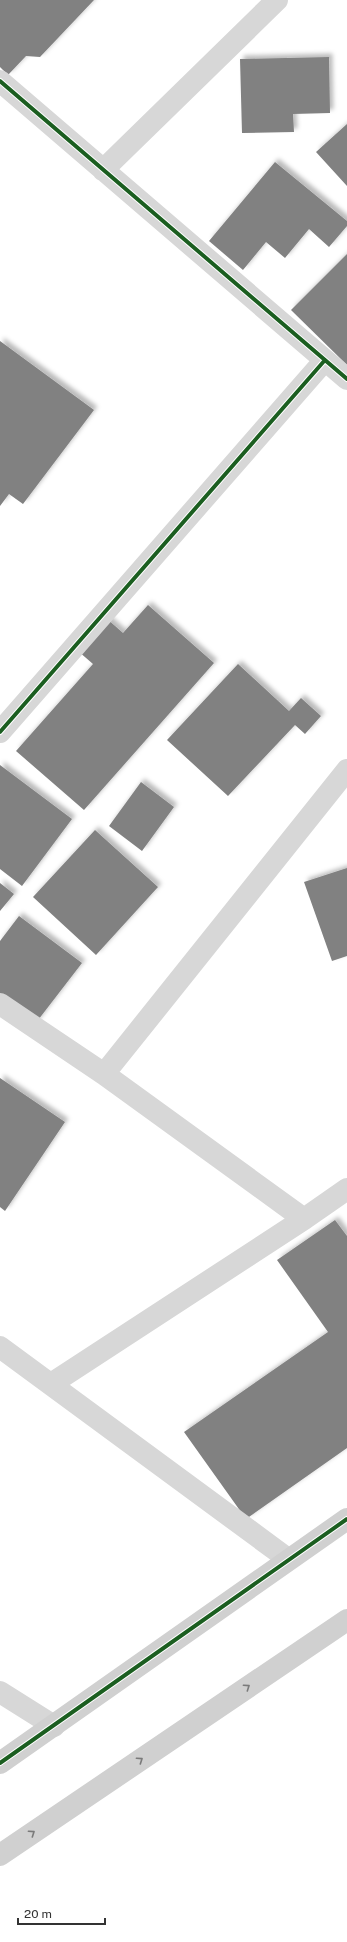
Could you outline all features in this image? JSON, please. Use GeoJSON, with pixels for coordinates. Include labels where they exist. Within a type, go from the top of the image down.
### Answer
{"type":"FeatureCollection","features":[{"type":"Feature","properties":{"kind":"street"},"geometry":{"type":"LineString","coordinates":[[103,170],[277,0]]}},
{"type":"Feature","properties":{"kind":"street"},"geometry":{"type":"LineString","coordinates":[[0,82],[347,379]]}},
{"type":"Feature","properties":{"kind":"street"},"geometry":{"type":"LineString","coordinates":[[0,732],[325,360]]}},
{"type":"Feature","properties":{"kind":"street"},"geometry":{"type":"LineString","coordinates":[[104,1074],[346,775]]}},
{"type":"Feature","properties":{"kind":"street"},"geometry":{"type":"LineString","coordinates":[[0,1004],[104,1074],[304,1219]]}},
{"type":"Feature","properties":{"kind":"street"},"geometry":{"type":"LineString","coordinates":[[51,1384],[304,1219],[347,1189]]}},
{"type":"Feature","properties":{"kind":"street"},"geometry":{"type":"LineString","coordinates":[[0,1347],[288,1560]]}},
{"type":"Feature","properties":{"kind":"street"},"geometry":{"type":"LineString","coordinates":[[0,1763],[347,1519]]}},
{"type":"Feature","properties":{"kind":"street"},"geometry":{"type":"LineString","coordinates":[[0,1855],[347,1620]]}},
{"type":"Feature","properties":{"kind":"street"},"geometry":{"type":"LineString","coordinates":[[0,1692],[54,1726]]}},
{"type":"Feature","properties":{"kind":"building"},"geometry":{"type":"Polygon","coordinates":[[[0,0],[94,0],[40,57],[26,56],[8,75],[0,67],[0,0]]]}},
{"type":"Feature","properties":{"kind":"building"},"geometry":{"type":"Polygon","coordinates":[[[329,57],[330,113],[293,114],[294,132],[242,133],[240,59],[329,57]]]}},
{"type":"Feature","properties":{"kind":"building"},"geometry":{"type":"Polygon","coordinates":[[[347,124],[347,186],[316,152],[347,124]]]}},
{"type":"Feature","properties":{"kind":"building"},"geometry":{"type":"Polygon","coordinates":[[[275,162],[347,221],[347,226],[329,247],[309,229],[285,258],[266,242],[243,270],[209,241],[275,162]]]}},
{"type":"Feature","properties":{"kind":"building"},"geometry":{"type":"Polygon","coordinates":[[[347,254],[347,365],[291,310],[347,254]]]}},
{"type":"Feature","properties":{"kind":"building"},"geometry":{"type":"Polygon","coordinates":[[[0,341],[94,410],[23,504],[9,494],[0,506],[0,341]]]}},
{"type":"Feature","properties":{"kind":"building"},"geometry":{"type":"Polygon","coordinates":[[[148,605],[214,663],[84,810],[16,751],[93,664],[78,651],[106,618],[123,633],[148,605]]]}},
{"type":"Feature","properties":{"kind":"building"},"geometry":{"type":"Polygon","coordinates":[[[238,664],[289,711],[301,698],[321,716],[305,734],[295,725],[228,796],[167,740],[238,664]]]}},
{"type":"Feature","properties":{"kind":"building"},"geometry":{"type":"Polygon","coordinates":[[[0,765],[72,819],[22,886],[0,869],[0,765]]]}},
{"type":"Feature","properties":{"kind":"building"},"geometry":{"type":"Polygon","coordinates":[[[141,782],[174,807],[142,851],[109,826],[141,782]]]}},
{"type":"Feature","properties":{"kind":"building"},"geometry":{"type":"Polygon","coordinates":[[[95,830],[158,887],[96,955],[33,897],[95,830]]]}},
{"type":"Feature","properties":{"kind":"building"},"geometry":{"type":"Polygon","coordinates":[[[347,868],[347,956],[332,961],[304,882],[347,868]]]}},
{"type":"Feature","properties":{"kind":"building"},"geometry":{"type":"Polygon","coordinates":[[[0,883],[14,894],[0,911],[0,883]]]}},
{"type":"Feature","properties":{"kind":"building"},"geometry":{"type":"Polygon","coordinates":[[[19,916],[82,963],[35,1024],[0,1002],[0,941],[19,916]]]}},
{"type":"Feature","properties":{"kind":"building"},"geometry":{"type":"Polygon","coordinates":[[[0,1078],[65,1122],[5,1211],[0,1207],[0,1078]]]}},
{"type":"Feature","properties":{"kind":"building"},"geometry":{"type":"Polygon","coordinates":[[[335,1220],[347,1236],[347,1448],[246,1519],[184,1432],[328,1332],[277,1260],[335,1220]]]}},
{"type":"Feature","properties":{"kind":"cycle path"},"geometry":{"type":"LineString","coordinates":[[0,81],[347,379]]}},
{"type":"Feature","properties":{"kind":"cycle path"},"geometry":{"type":"LineString","coordinates":[[0,732],[325,360]]}},
{"type":"Feature","properties":{"kind":"cycle path"},"geometry":{"type":"LineString","coordinates":[[0,1763],[347,1519]]}}]}
